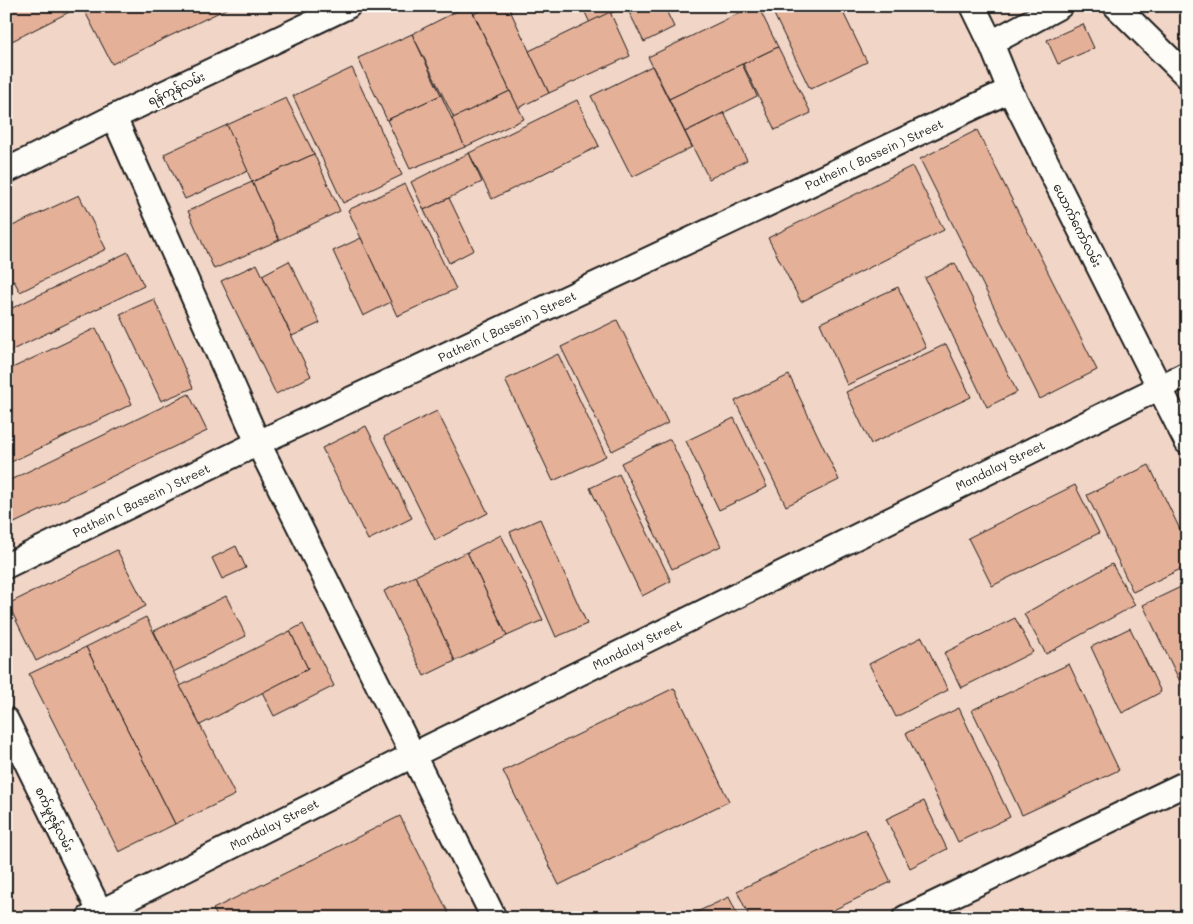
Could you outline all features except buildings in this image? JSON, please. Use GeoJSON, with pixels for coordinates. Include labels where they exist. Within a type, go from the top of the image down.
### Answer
{"type":"FeatureCollection","features":[{"type":"Feature","properties":{"kind":"street","name":"ရန်ကုန်လမ်း"},"geometry":{"type":"LineString","coordinates":[[6,172],[114,117],[348,6]]}},
{"type":"Feature","properties":{"kind":"street","name":"ယောက်ကော်လမ်း"},"geometry":{"type":"LineString","coordinates":[[973,6],[991,43],[1010,90],[1187,442]]}},
{"type":"Feature","properties":{"kind":"street"},"geometry":{"type":"LineString","coordinates":[[991,43],[1060,6]]}},
{"type":"Feature","properties":{"kind":"street"},"geometry":{"type":"LineString","coordinates":[[1116,6],[1187,76]]}},
{"type":"Feature","properties":{"kind":"street","name":"Pathein ( Bassein ) Street"},"geometry":{"type":"LineString","coordinates":[[6,566],[258,443],[1010,90]]}},
{"type":"Feature","properties":{"kind":"street"},"geometry":{"type":"LineString","coordinates":[[114,117],[258,443],[494,918]]}},
{"type":"Feature","properties":{"kind":"street","name":"Mandalay Street"},"geometry":{"type":"LineString","coordinates":[[97,916],[413,755],[1187,374]]}},
{"type":"Feature","properties":{"kind":"street","name":"စက်မှုဇုန်လမ်း"},"geometry":{"type":"LineString","coordinates":[[6,720],[97,916]]}},
{"type":"Feature","properties":{"kind":"street"},"geometry":{"type":"LineString","coordinates":[[905,918],[1187,783]]}},
{"type":"Feature","properties":{"kind":"shaded area"},"geometry":{"type":"Polygon","coordinates":[[[6,6],[1187,6],[1187,918],[6,918],[6,6]]]}}]}
